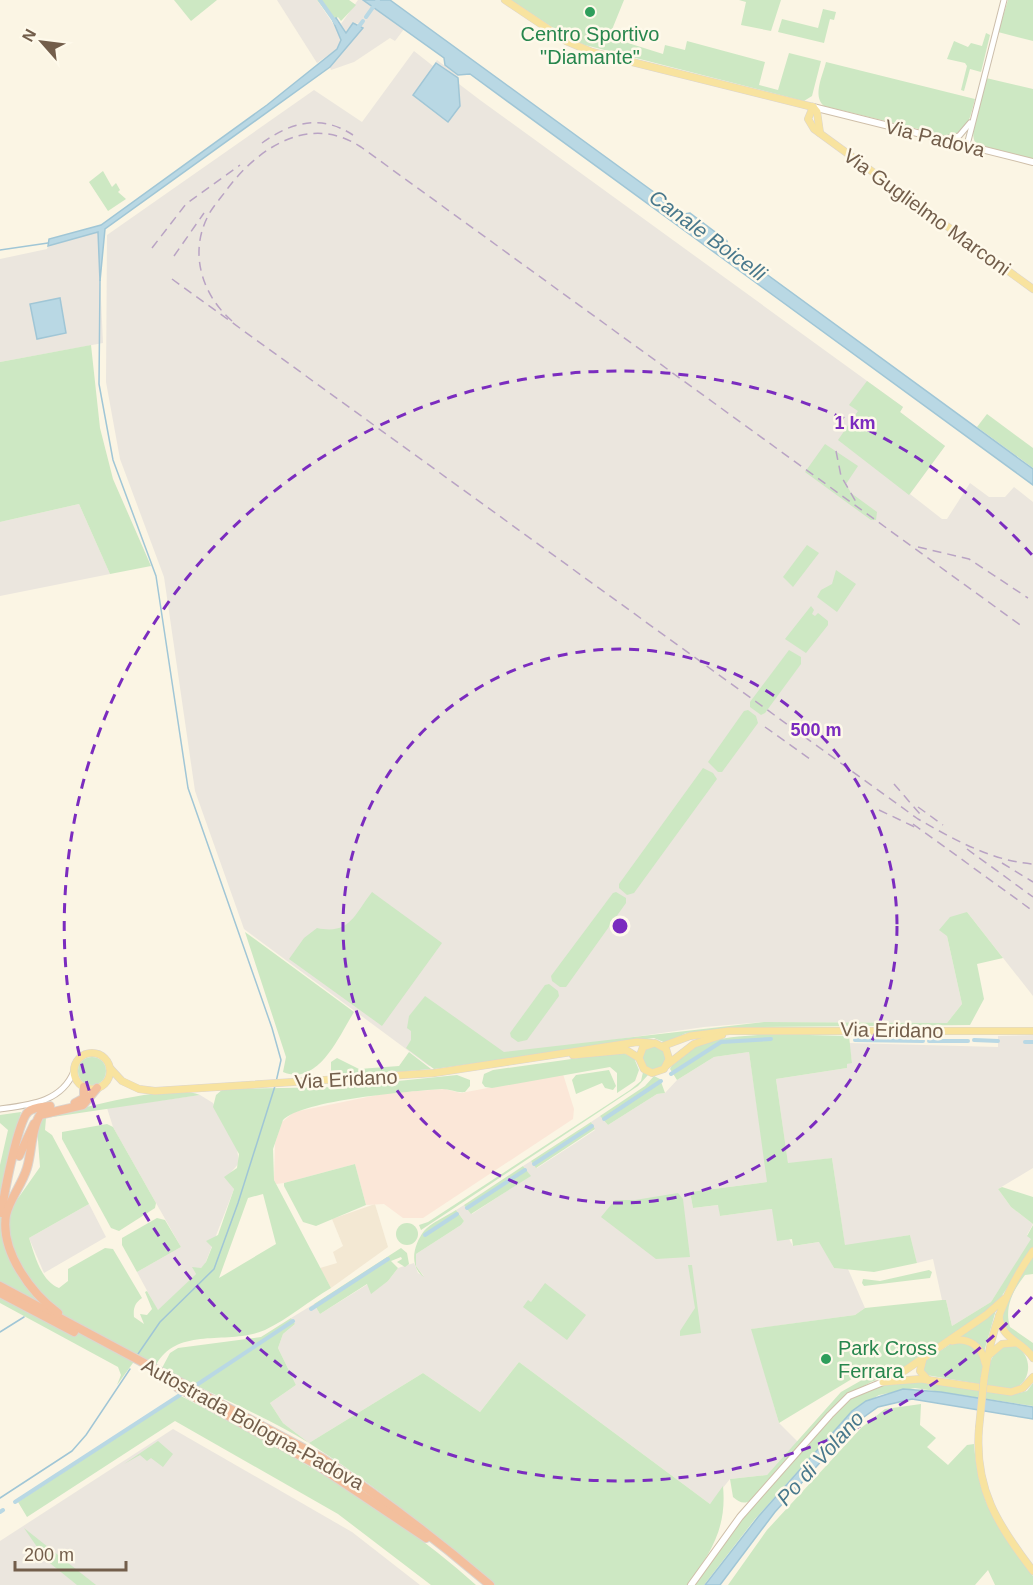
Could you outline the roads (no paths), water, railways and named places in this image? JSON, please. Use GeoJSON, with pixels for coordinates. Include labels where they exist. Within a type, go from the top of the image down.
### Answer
{"type":"FeatureCollection","features":[{"type":"Feature","properties":{"kind":"highway"},"geometry":{"type":"LineString","coordinates":[[1,1216],[24,1116],[35,1108],[79,1102],[85,1096],[83,1086]]}},
{"type":"Feature","properties":{"kind":"highway"},"geometry":{"type":"LineString","coordinates":[[1,1216],[23,1146],[40,1115],[83,1105],[101,1086]]}},
{"type":"Feature","properties":{"kind":"highway"},"geometry":{"type":"LineString","coordinates":[[1,1216],[25,1175],[35,1125],[40,1115]]}},
{"type":"Feature","properties":{"kind":"highway"},"geometry":{"type":"LineString","coordinates":[[0,1202],[5,1191]]}},
{"type":"Feature","properties":{"kind":"highway"},"geometry":{"type":"LineString","coordinates":[[10,1203],[5,1220],[7,1242],[16,1263],[32,1288],[67,1319],[143,1363]]}},
{"type":"Feature","properties":{"kind":"highway","name":"Autostrada Bologna-Padova"},"geometry":{"type":"LineString","coordinates":[[0,1286],[332,1464],[371,1490],[437,1540],[490,1585]]}},
{"type":"Feature","properties":{"kind":"highway","name":"Autostrada Bologna-Padova"},"geometry":{"type":"LineString","coordinates":[[0,1295],[317,1465],[434,1544],[482,1585]]}},
{"type":"Feature","properties":{"kind":"main road","name":"Via Padova"},"geometry":{"type":"LineString","coordinates":[[505,0],[567,41],[592,52],[1033,162]]}},
{"type":"Feature","properties":{"kind":"main road","name":"Via Padova"},"geometry":{"type":"LineString","coordinates":[[783,100],[802,110],[808,123]]}},
{"type":"Feature","properties":{"kind":"main road"},"geometry":{"type":"LineString","coordinates":[[808,123],[813,107]]}},
{"type":"Feature","properties":{"kind":"main road"},"geometry":{"type":"LineString","coordinates":[[813,107],[817,112],[821,135]]}},
{"type":"Feature","properties":{"kind":"main road"},"geometry":{"type":"LineString","coordinates":[[818,124],[824,116],[836,113]]}},
{"type":"Feature","properties":{"kind":"main road","name":"Via Guglielmo Marconi"},"geometry":{"type":"LineString","coordinates":[[808,123],[821,135],[1033,289]]}},
{"type":"Feature","properties":{"kind":"main road","name":"Via Eridano"},"geometry":{"type":"LineString","coordinates":[[571,1054],[626,1050],[639,1058],[641,1066],[648,1072],[658,1072],[685,1050],[703,1040],[751,1031]]}},
{"type":"Feature","properties":{"kind":"main road","name":"Via Eridano"},"geometry":{"type":"LineString","coordinates":[[74,1071],[79,1059],[90,1053],[104,1057],[122,1081],[150,1091],[408,1076],[571,1054],[637,1042],[663,1046],[694,1035],[751,1031],[1033,1031]]}},
{"type":"Feature","properties":{"kind":"main road"},"geometry":{"type":"LineString","coordinates":[[639,1058],[641,1050],[651,1043]]}},
{"type":"Feature","properties":{"kind":"main road"},"geometry":{"type":"LineString","coordinates":[[663,1046],[669,1055],[667,1065]]}},
{"type":"Feature","properties":{"kind":"main road"},"geometry":{"type":"LineString","coordinates":[[101,1086],[110,1068]]}},
{"type":"Feature","properties":{"kind":"main road"},"geometry":{"type":"LineString","coordinates":[[74,1071],[83,1086]]}},
{"type":"Feature","properties":{"kind":"main road","name":"Via Eridano"},"geometry":{"type":"LineString","coordinates":[[83,1086],[101,1086],[122,1081]]}},
{"type":"Feature","properties":{"kind":"main road"},"geometry":{"type":"LineString","coordinates":[[1033,1251],[1002,1302],[987,1357],[979,1428],[981,1472],[990,1507],[1004,1533],[1033,1571]]}},
{"type":"Feature","properties":{"kind":"main road"},"geometry":{"type":"LineString","coordinates":[[1002,1302],[999,1317],[1002,1329],[1033,1358]]}},
{"type":"Feature","properties":{"kind":"main road"},"geometry":{"type":"LineString","coordinates":[[691,1585],[740,1517],[830,1414],[849,1396],[908,1370],[986,1316],[1002,1302]]}},
{"type":"Feature","properties":{"kind":"main road"},"geometry":{"type":"LineString","coordinates":[[942,1346],[959,1340],[973,1343],[982,1353],[985,1370]]}},
{"type":"Feature","properties":{"kind":"main road"},"geometry":{"type":"LineString","coordinates":[[987,1357],[1002,1344],[1017,1343]]}},
{"type":"Feature","properties":{"kind":"main road"},"geometry":{"type":"LineString","coordinates":[[924,1359],[920,1371],[928,1380]]}},
{"type":"Feature","properties":{"kind":"main road"},"geometry":{"type":"LineString","coordinates":[[908,1370],[928,1380]]}},
{"type":"Feature","properties":{"kind":"main road"},"geometry":{"type":"LineString","coordinates":[[882,1382],[928,1380],[1011,1392],[1023,1388],[1033,1377]]}},
{"type":"Feature","properties":{"kind":"street"},"geometry":{"type":"LineString","coordinates":[[967,146],[1004,1]]}},
{"type":"Feature","properties":{"kind":"street"},"geometry":{"type":"LineString","coordinates":[[967,146],[964,141],[966,130],[974,116]]}},
{"type":"Feature","properties":{"kind":"street"},"geometry":{"type":"LineString","coordinates":[[944,140],[959,136],[966,130]]}},
{"type":"Feature","properties":{"kind":"street","name":"Via Eridano"},"geometry":{"type":"LineString","coordinates":[[67,1085],[74,1071]]}},
{"type":"Feature","properties":{"kind":"street","name":"Via Eridano"},"geometry":{"type":"LineString","coordinates":[[67,1085],[73,1083],[83,1086]]}},
{"type":"Feature","properties":{"kind":"street"},"geometry":{"type":"LineString","coordinates":[[0,1110],[48,1099],[67,1085]]}},
{"type":"Feature","properties":{"kind":"water","name":"Canale Boicelli"},"geometry":{"type":"Polygon","coordinates":[[[363,0],[390,0],[684,214],[690,213],[727,241],[728,246],[1033,469],[1033,485],[470,74],[458,75],[445,65],[444,58],[363,0]]]}},
{"type":"Feature","properties":{"kind":"water"},"geometry":{"type":"Polygon","coordinates":[[[336,18],[346,33],[353,23],[363,28],[330,67],[105,229],[100,281],[98,232],[48,246],[49,239],[101,225],[267,105],[337,49],[341,40],[333,21],[336,18]]]}},
{"type":"Feature","properties":{"kind":"water"},"geometry":{"type":"Polygon","coordinates":[[[436,63],[458,78],[460,106],[448,122],[413,95],[436,63]]]}},
{"type":"Feature","properties":{"kind":"water"},"geometry":{"type":"Polygon","coordinates":[[[60,298],[66,333],[37,339],[30,304],[60,298]]]}},
{"type":"Feature","properties":{"kind":"water","name":"Po di Volano"},"geometry":{"type":"Polygon","coordinates":[[[903,1389],[941,1392],[1033,1407],[1033,1419],[912,1399],[878,1407],[857,1422],[775,1512],[720,1585],[705,1585],[758,1517],[852,1411],[866,1401],[903,1389]]]}},
{"type":"Feature","properties":{"kind":"waterway"},"geometry":{"type":"LineString","coordinates":[[320,0],[336,23]]}},
{"type":"Feature","properties":{"kind":"waterway"},"geometry":{"type":"LineString","coordinates":[[366,17],[378,0]]}},
{"type":"Feature","properties":{"kind":"waterway"},"geometry":{"type":"LineString","coordinates":[[357,29],[363,21]]}},
{"type":"Feature","properties":{"kind":"waterway"},"geometry":{"type":"LineString","coordinates":[[0,250],[48,243]]}},
{"type":"Feature","properties":{"kind":"waterway"},"geometry":{"type":"LineString","coordinates":[[100,280],[99,384],[113,460],[156,576],[188,788],[272,1028],[281,1060],[276,1082]]}},
{"type":"Feature","properties":{"kind":"waterway"},"geometry":{"type":"LineString","coordinates":[[671,1074],[721,1042],[771,1039]]}},
{"type":"Feature","properties":{"kind":"waterway"},"geometry":{"type":"LineString","coordinates":[[855,1040],[923,1041]]}},
{"type":"Feature","properties":{"kind":"waterway"},"geometry":{"type":"LineString","coordinates":[[974,1040],[998,1041]]}},
{"type":"Feature","properties":{"kind":"waterway"},"geometry":{"type":"LineString","coordinates":[[929,1041],[968,1041]]}},
{"type":"Feature","properties":{"kind":"waterway"},"geometry":{"type":"LineString","coordinates":[[1025,1042],[1033,1042]]}},
{"type":"Feature","properties":{"kind":"waterway"},"geometry":{"type":"LineString","coordinates":[[604,1119],[661,1081]]}},
{"type":"Feature","properties":{"kind":"waterway"},"geometry":{"type":"LineString","coordinates":[[138,1354],[160,1322],[214,1269],[238,1203],[275,1086]]}},
{"type":"Feature","properties":{"kind":"waterway"},"geometry":{"type":"LineString","coordinates":[[534,1164],[592,1126]]}},
{"type":"Feature","properties":{"kind":"waterway"},"geometry":{"type":"LineString","coordinates":[[467,1208],[525,1170]]}},
{"type":"Feature","properties":{"kind":"waterway"},"geometry":{"type":"LineString","coordinates":[[425,1235],[457,1214]]}},
{"type":"Feature","properties":{"kind":"waterway"},"geometry":{"type":"LineString","coordinates":[[311,1309],[388,1259]]}},
{"type":"Feature","properties":{"kind":"waterway"},"geometry":{"type":"LineString","coordinates":[[0,1332],[24,1317]]}},
{"type":"Feature","properties":{"kind":"waterway"},"geometry":{"type":"LineString","coordinates":[[195,1386],[293,1321]]}},
{"type":"Feature","properties":{"kind":"waterway"},"geometry":{"type":"LineString","coordinates":[[0,1498],[72,1451],[86,1435],[130,1369]]}},
{"type":"Feature","properties":{"kind":"waterway"},"geometry":{"type":"LineString","coordinates":[[15,1502],[180,1395]]}},
{"type":"Feature","properties":{"kind":"railway"},"geometry":{"type":"LineString","coordinates":[[262,143],[284,130],[306,123],[329,124],[353,135]]}},
{"type":"Feature","properties":{"kind":"railway"},"geometry":{"type":"LineString","coordinates":[[232,321],[213,300],[202,274],[199,246],[209,214],[241,173],[271,148],[288,139],[305,134],[324,134],[342,138],[361,147],[1023,627]]}},
{"type":"Feature","properties":{"kind":"railway"},"geometry":{"type":"LineString","coordinates":[[152,248],[186,204],[240,165]]}},
{"type":"Feature","properties":{"kind":"railway"},"geometry":{"type":"LineString","coordinates":[[174,256],[204,213]]}},
{"type":"Feature","properties":{"kind":"railway"},"geometry":{"type":"LineString","coordinates":[[172,279],[918,819],[988,854],[1033,864]]}},
{"type":"Feature","properties":{"kind":"railway"},"geometry":{"type":"LineString","coordinates":[[836,451],[841,476],[856,502]]}},
{"type":"Feature","properties":{"kind":"railway"},"geometry":{"type":"LineString","coordinates":[[918,547],[969,559],[1028,598]]}},
{"type":"Feature","properties":{"kind":"railway"},"geometry":{"type":"LineString","coordinates":[[765,727],[810,759]]}},
{"type":"Feature","properties":{"kind":"railway"},"geometry":{"type":"LineString","coordinates":[[894,784],[920,814]]}},
{"type":"Feature","properties":{"kind":"railway"},"geometry":{"type":"LineString","coordinates":[[918,807],[943,825]]}},
{"type":"Feature","properties":{"kind":"railway"},"geometry":{"type":"LineString","coordinates":[[879,810],[919,829]]}},
{"type":"Feature","properties":{"kind":"railway"},"geometry":{"type":"LineString","coordinates":[[913,824],[1033,911]]}},
{"type":"Feature","properties":{"kind":"railway"},"geometry":{"type":"LineString","coordinates":[[967,849],[1033,897]]}},
{"type":"Feature","properties":{"kind":"railway"},"geometry":{"type":"LineString","coordinates":[[1002,863],[1033,882]]}},
{"type":"Feature","properties":{"kind":"place","name":"Centro Sportivo \"Diamante\""},"geometry":{"type":"Point","coordinates":[590,12]}},
{"type":"Feature","properties":{"kind":"place","name":"Park Cross Ferrara"},"geometry":{"type":"Point","coordinates":[826,1359]}}]}
